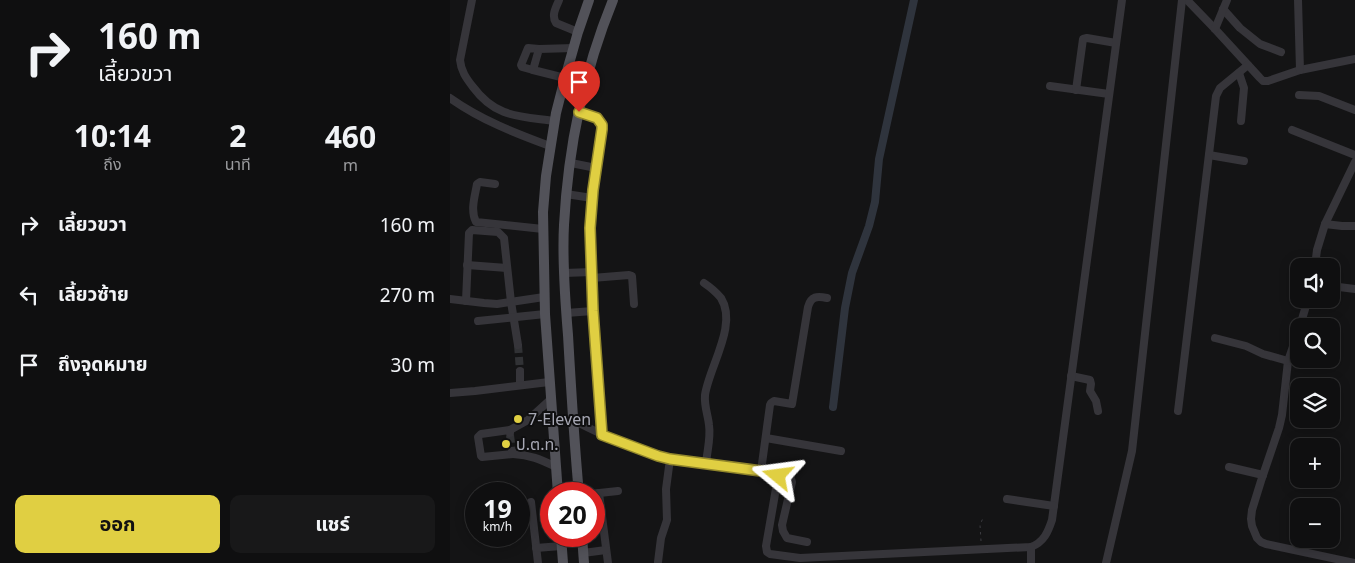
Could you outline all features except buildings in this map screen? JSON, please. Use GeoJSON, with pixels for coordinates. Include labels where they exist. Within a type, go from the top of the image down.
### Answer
{"type":"FeatureCollection","features":[{"type":"Feature","properties":{"kind":"main road"},"geometry":{"type":"LineString","coordinates":[[557,482],[544,296],[543,212],[546,176],[555,121],[565,78],[589,0]]}},
{"type":"Feature","properties":{"kind":"main road"},"geometry":{"type":"LineString","coordinates":[[577,482],[564,273],[566,194],[579,112],[591,63],[613,0]]}},
{"type":"Feature","properties":{"kind":"main road"},"geometry":{"type":"LineString","coordinates":[[562,547],[563,563]]}},
{"type":"Feature","properties":{"kind":"street"},"geometry":{"type":"LineString","coordinates":[[472,0],[460,60],[461,68],[467,79],[487,104],[500,111],[512,115],[555,121]]}},
{"type":"Feature","properties":{"kind":"street"},"geometry":{"type":"LineString","coordinates":[[559,0],[553,15],[554,21],[578,32]]}},
{"type":"Feature","properties":{"kind":"street"},"geometry":{"type":"LineString","coordinates":[[778,475],[766,548],[770,554],[799,561],[827,557],[890,553],[1031,547],[1048,533],[1054,506],[1122,0]]}},
{"type":"Feature","properties":{"kind":"street"},"geometry":{"type":"LineString","coordinates":[[1106,563],[1132,451],[1182,0]]}},
{"type":"Feature","properties":{"kind":"street"},"geometry":{"type":"LineString","coordinates":[[1187,0],[1263,81],[1300,70],[1355,59]]}},
{"type":"Feature","properties":{"kind":"street"},"geometry":{"type":"LineString","coordinates":[[1215,29],[1227,0]]}},
{"type":"Feature","properties":{"kind":"street"},"geometry":{"type":"LineString","coordinates":[[1298,0],[1300,70]]}},
{"type":"Feature","properties":{"kind":"street"},"geometry":{"type":"LineString","coordinates":[[1223,10],[1240,28],[1260,44],[1281,52]]}},
{"type":"Feature","properties":{"kind":"street"},"geometry":{"type":"LineString","coordinates":[[1076,90],[1082,40],[1087,38],[1116,43]]}},
{"type":"Feature","properties":{"kind":"street"},"geometry":{"type":"LineString","coordinates":[[565,78],[522,67],[522,64],[528,48],[574,48]]}},
{"type":"Feature","properties":{"kind":"street"},"geometry":{"type":"LineString","coordinates":[[533,70],[539,48]]}},
{"type":"Feature","properties":{"kind":"street"},"geometry":{"type":"LineString","coordinates":[[1178,411],[1217,92],[1248,65]]}},
{"type":"Feature","properties":{"kind":"street"},"geometry":{"type":"LineString","coordinates":[[1239,73],[1244,88],[1241,121]]}},
{"type":"Feature","properties":{"kind":"street"},"geometry":{"type":"LineString","coordinates":[[1050,86],[1109,94]]}},
{"type":"Feature","properties":{"kind":"street"},"geometry":{"type":"LineString","coordinates":[[1299,95],[1319,96],[1355,110]]}},
{"type":"Feature","properties":{"kind":"street"},"geometry":{"type":"LineString","coordinates":[[450,98],[487,121],[550,146]]}},
{"type":"Feature","properties":{"kind":"street"},"geometry":{"type":"LineString","coordinates":[[579,112],[597,118],[602,125],[590,228],[593,311],[602,435]]}},
{"type":"Feature","properties":{"kind":"street"},"geometry":{"type":"LineString","coordinates":[[1292,130],[1355,155]]}},
{"type":"Feature","properties":{"kind":"street"},"geometry":{"type":"LineString","coordinates":[[1209,155],[1244,161]]}},
{"type":"Feature","properties":{"kind":"street"},"geometry":{"type":"LineString","coordinates":[[1316,258],[1325,224],[1355,162]]}},
{"type":"Feature","properties":{"kind":"street"},"geometry":{"type":"LineString","coordinates":[[571,163],[596,168]]}},
{"type":"Feature","properties":{"kind":"street"},"geometry":{"type":"LineString","coordinates":[[495,184],[480,182],[477,184],[473,207],[476,222],[543,229]]}},
{"type":"Feature","properties":{"kind":"street"},"geometry":{"type":"LineString","coordinates":[[566,194],[592,198]]}},
{"type":"Feature","properties":{"kind":"street"},"geometry":{"type":"LineString","coordinates":[[1325,224],[1355,226]]}},
{"type":"Feature","properties":{"kind":"street"},"geometry":{"type":"LineString","coordinates":[[466,301],[468,235],[470,230],[498,232],[504,238],[518,345]]}},
{"type":"Feature","properties":{"kind":"street"},"geometry":{"type":"LineString","coordinates":[[467,266],[508,268]]}},
{"type":"Feature","properties":{"kind":"street"},"geometry":{"type":"LineString","coordinates":[[564,273],[632,276],[634,304]]}},
{"type":"Feature","properties":{"kind":"street"},"geometry":{"type":"LineString","coordinates":[[704,283],[720,298],[724,305],[726,317],[720,347],[706,388],[705,404],[709,439],[706,464]]}},
{"type":"Feature","properties":{"kind":"street"},"geometry":{"type":"LineString","coordinates":[[1340,287],[1355,288]]}},
{"type":"Feature","properties":{"kind":"street"},"geometry":{"type":"LineString","coordinates":[[450,299],[497,304],[544,296]]}},
{"type":"Feature","properties":{"kind":"street"},"geometry":{"type":"LineString","coordinates":[[760,471],[771,403],[774,401],[790,405],[793,402],[810,300],[818,297],[827,298]]}},
{"type":"Feature","properties":{"kind":"street"},"geometry":{"type":"LineString","coordinates":[[566,313],[593,311]]}},
{"type":"Feature","properties":{"kind":"street"},"geometry":{"type":"LineString","coordinates":[[478,321],[545,314]]}},
{"type":"Feature","properties":{"kind":"street"},"geometry":{"type":"LineString","coordinates":[[1215,338],[1246,346],[1263,354],[1288,361]]}},
{"type":"Feature","properties":{"kind":"street"},"geometry":{"type":"LineString","coordinates":[[1290,355],[1282,415],[1252,510],[1252,526],[1257,538],[1266,544],[1328,560],[1355,563]]}},
{"type":"Feature","properties":{"kind":"street"},"geometry":{"type":"LineString","coordinates":[[520,371],[520,385]]}},
{"type":"Feature","properties":{"kind":"street"},"geometry":{"type":"LineString","coordinates":[[1071,376],[1090,380],[1090,391],[1096,401],[1098,411]]}},
{"type":"Feature","properties":{"kind":"street"},"geometry":{"type":"LineString","coordinates":[[450,392],[475,391],[549,382]]}},
{"type":"Feature","properties":{"kind":"street"},"geometry":{"type":"LineString","coordinates":[[550,400],[510,433],[481,434],[478,436],[482,457],[512,452],[534,457],[556,467]]}},
{"type":"Feature","properties":{"kind":"street"},"geometry":{"type":"LineString","coordinates":[[573,420],[602,435],[658,456],[789,476],[792,482],[782,525],[783,531],[787,538],[807,542]]}},
{"type":"Feature","properties":{"kind":"street"},"geometry":{"type":"LineString","coordinates":[[766,438],[841,451]]}},
{"type":"Feature","properties":{"kind":"street"},"geometry":{"type":"LineString","coordinates":[[658,562],[661,538],[667,520],[666,489],[670,459]]}},
{"type":"Feature","properties":{"kind":"street"},"geometry":{"type":"LineString","coordinates":[[1229,467],[1263,475]]}},
{"type":"Feature","properties":{"kind":"street"},"geometry":{"type":"LineString","coordinates":[[605,492],[618,491]]}},
{"type":"Feature","properties":{"kind":"street"},"geometry":{"type":"LineString","coordinates":[[1007,499],[1054,506]]}},
{"type":"Feature","properties":{"kind":"street"},"geometry":{"type":"LineString","coordinates":[[532,502],[538,563]]}},
{"type":"Feature","properties":{"kind":"street"},"geometry":{"type":"LineString","coordinates":[[605,541],[608,563]]}},
{"type":"Feature","properties":{"kind":"street"},"geometry":{"type":"LineString","coordinates":[[536,548],[540,547]]}},
{"type":"Feature","properties":{"kind":"street"},"geometry":{"type":"LineString","coordinates":[[1031,547],[1031,563]]}},
{"type":"Feature","properties":{"kind":"street"},"geometry":{"type":"LineString","coordinates":[[584,558],[606,550]]}},
{"type":"Feature","properties":{"kind":"street"},"geometry":{"type":"LineString","coordinates":[[890,553],[890,563]]}},
{"type":"Feature","properties":{"kind":"path"},"geometry":{"type":"LineString","coordinates":[[981,549],[980,525],[983,518]]}},
{"type":"Feature","properties":{"kind":"waterway"},"geometry":{"type":"LineString","coordinates":[[833,407],[845,308],[852,273],[869,226],[875,202],[879,159],[914,0]]}},
{"type":"Feature","properties":{"kind":"tunnel"},"geometry":{"type":"LineString","coordinates":[[518,345],[520,371]]}},
{"type":"Feature","properties":{"kind":"tunnel"},"geometry":{"type":"LineString","coordinates":[[510,435],[512,451]]}},
{"type":"Feature","properties":{"kind":"place","name":"7-Eleven"},"geometry":{"type":"Point","coordinates":[518,419]}},
{"type":"Feature","properties":{"kind":"place","name":"ป.ต.ท."},"geometry":{"type":"Point","coordinates":[506,444]}},
{"type":"Feature","properties":{"kind":"route"},"geometry":{"type":"LineString","coordinates":[[579,112],[597,118],[602,125],[590,211],[590,228],[593,311],[602,435],[670,459],[776,473],[778,476]]}}]}
